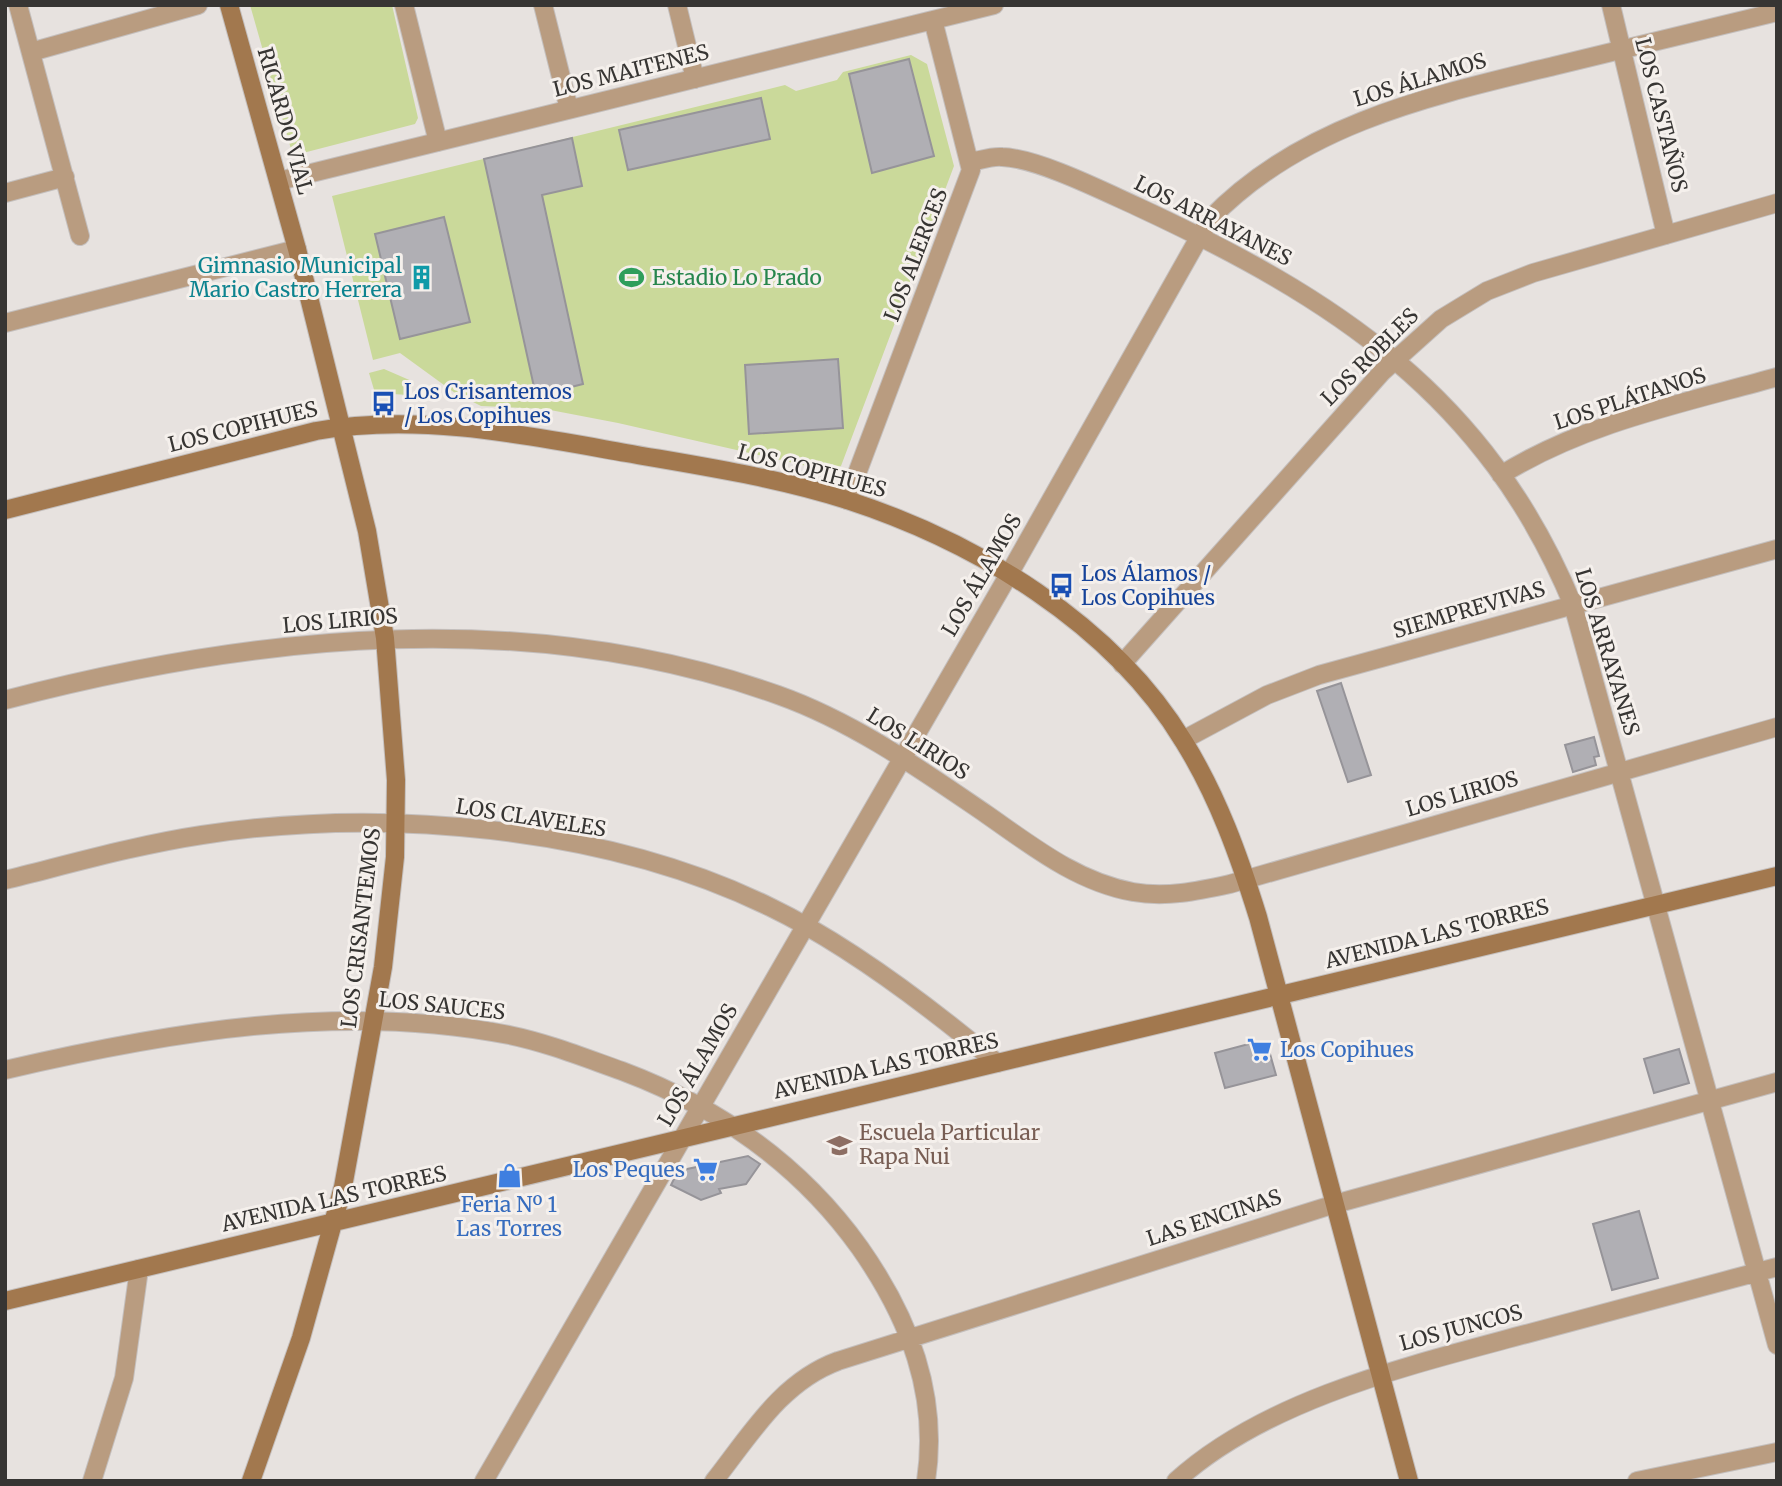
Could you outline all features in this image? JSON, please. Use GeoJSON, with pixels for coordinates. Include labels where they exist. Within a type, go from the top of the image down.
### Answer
{"type":"FeatureCollection","features":[{"type":"Feature","properties":{"kind":"street"},"geometry":{"type":"LineString","coordinates":[[18,5],[80,236]]}},
{"type":"Feature","properties":{"kind":"street"},"geometry":{"type":"LineString","coordinates":[[31,52],[198,5]]}},
{"type":"Feature","properties":{"kind":"street","name":"RICARDO VIAL"},"geometry":{"type":"LineString","coordinates":[[229,5],[297,248]]}},
{"type":"Feature","properties":{"kind":"street"},"geometry":{"type":"LineString","coordinates":[[404,5],[438,142]]}},
{"type":"Feature","properties":{"kind":"street"},"geometry":{"type":"LineString","coordinates":[[543,5],[569,109]]}},
{"type":"Feature","properties":{"kind":"street"},"geometry":{"type":"LineString","coordinates":[[677,5],[695,79]]}},
{"type":"Feature","properties":{"kind":"street","name":"LOS MAITENES"},"geometry":{"type":"LineString","coordinates":[[279,181],[994,5]]}},
{"type":"Feature","properties":{"kind":"street","name":"LOS CASTAÑOS"},"geometry":{"type":"LineString","coordinates":[[1611,5],[1666,235]]}},
{"type":"Feature","properties":{"kind":"street","name":"LOS ÁLAMOS"},"geometry":{"type":"LineString","coordinates":[[484,1481],[1008,576],[1199,236],[1223,205],[1259,176],[1301,149],[1365,118],[1432,95],[1777,12]]}},
{"type":"Feature","properties":{"kind":"street","name":"LOS ALERCES"},"geometry":{"type":"LineString","coordinates":[[847,500],[970,177],[971,162],[933,20]]}},
{"type":"Feature","properties":{"kind":"street","name":"LOS ARRAYANES"},"geometry":{"type":"LineString","coordinates":[[971,162],[1003,157],[1036,166],[1127,202],[1199,236],[1300,291],[1396,358],[1454,416],[1501,475],[1542,538],[1573,605],[1777,1345]]}},
{"type":"Feature","properties":{"kind":"street"},"geometry":{"type":"LineString","coordinates":[[5,193],[65,177]]}},
{"type":"Feature","properties":{"kind":"street","name":"LOS ROBLES"},"geometry":{"type":"LineString","coordinates":[[1122,664],[1396,358],[1441,319],[1487,291],[1533,273],[1777,203]]}},
{"type":"Feature","properties":{"kind":"street"},"geometry":{"type":"LineString","coordinates":[[5,323],[297,248]]}},
{"type":"Feature","properties":{"kind":"street","name":"LOS CRISANTEMOS"},"geometry":{"type":"LineString","coordinates":[[251,1481],[301,1338],[333,1222],[374,1021],[393,888],[396,825],[395,734],[385,638],[367,531],[297,248]]}},
{"type":"Feature","properties":{"kind":"street","name":"LOS PLÁTANOS"},"geometry":{"type":"LineString","coordinates":[[1501,475],[1542,452],[1592,432],[1777,377]]}},
{"type":"Feature","properties":{"kind":"street","name":"LOS COPIHUES"},"geometry":{"type":"LineString","coordinates":[[5,510],[340,426],[394,424],[524,435],[710,468],[847,500],[926,531],[1008,576],[1069,617],[1122,664],[1154,700],[1183,740],[1217,802],[1246,879],[1409,1481]]}},
{"type":"Feature","properties":{"kind":"street","name":"SIEMPREVIVAS"},"geometry":{"type":"LineString","coordinates":[[1183,740],[1267,695],[1319,676],[1777,548]]}},
{"type":"Feature","properties":{"kind":"street","name":"LOS LIRIOS"},"geometry":{"type":"LineString","coordinates":[[5,700],[92,678],[178,661],[385,638],[503,639],[597,651],[737,682],[812,708],[903,758],[1056,862],[1108,886],[1144,894],[1177,894],[1246,879],[1777,727]]}},
{"type":"Feature","properties":{"kind":"street","name":"LOS CLAVELES"},"geometry":{"type":"LineString","coordinates":[[5,880],[202,835],[289,825],[396,825],[541,839],[643,860],[733,890],[805,926],[957,1031],[997,1063]]}},
{"type":"Feature","properties":{"kind":"street","name":"AVENIDA LAS TORRES"},"geometry":{"type":"LineString","coordinates":[[5,1301],[1777,876]]}},
{"type":"Feature","properties":{"kind":"street","name":"LOS SAUCES"},"geometry":{"type":"LineString","coordinates":[[5,1070],[152,1039],[293,1024],[374,1021],[443,1025],[513,1036],[596,1062],[701,1106],[777,1157],[827,1207],[873,1268],[911,1338],[920,1362],[928,1409],[926,1481]]}},
{"type":"Feature","properties":{"kind":"street","name":"LAS ENCINAS"},"geometry":{"type":"LineString","coordinates":[[714,1481],[774,1403],[804,1376],[830,1364],[1335,1204],[1777,1082]]}},
{"type":"Feature","properties":{"kind":"street","name":"LOS JUNCOS"},"geometry":{"type":"LineString","coordinates":[[1176,1481],[1206,1457],[1250,1431],[1381,1373],[1777,1267]]}},
{"type":"Feature","properties":{"kind":"street"},"geometry":{"type":"LineString","coordinates":[[92,1481],[124,1378],[139,1269]]}},
{"type":"Feature","properties":{"kind":"street"},"geometry":{"type":"LineString","coordinates":[[1637,1481],[1777,1452]]}},
{"type":"Feature","properties":{"kind":"green space"},"geometry":{"type":"Polygon","coordinates":[[[250,5],[392,5],[418,118],[415,124],[299,154],[291,149],[250,5]]]}},
{"type":"Feature","properties":{"kind":"green space","name":"Estadio Lo Prado"},"geometry":{"type":"Polygon","coordinates":[[[911,55],[927,64],[954,166],[841,466],[829,471],[545,409],[481,406],[455,393],[400,353],[373,360],[332,196],[785,85],[796,91],[837,80],[843,72],[911,55]]]}},
{"type":"Feature","properties":{"kind":"green space"},"geometry":{"type":"Polygon","coordinates":[[[384,369],[414,382],[409,395],[375,393],[369,373],[384,369]]]}},
{"type":"Feature","properties":{"kind":"building"},"geometry":{"type":"Polygon","coordinates":[[[909,59],[934,156],[872,173],[849,74],[909,59]]]}},
{"type":"Feature","properties":{"kind":"building"},"geometry":{"type":"Polygon","coordinates":[[[761,98],[770,139],[628,170],[619,130],[761,98]]]}},
{"type":"Feature","properties":{"kind":"building"},"geometry":{"type":"Polygon","coordinates":[[[572,138],[582,186],[542,195],[583,384],[536,396],[484,159],[572,138]]]}},
{"type":"Feature","properties":{"kind":"building","name":"Gimnasio Municipal Mario Castro Herrera"},"geometry":{"type":"Polygon","coordinates":[[[444,217],[470,322],[400,339],[375,234],[444,217]]]}},
{"type":"Feature","properties":{"kind":"building"},"geometry":{"type":"Polygon","coordinates":[[[838,359],[843,428],[749,434],[745,365],[838,359]]]}},
{"type":"Feature","properties":{"kind":"building"},"geometry":{"type":"Polygon","coordinates":[[[1341,683],[1371,775],[1348,782],[1317,691],[1341,683]]]}},
{"type":"Feature","properties":{"kind":"building"},"geometry":{"type":"Polygon","coordinates":[[[1594,737],[1599,756],[1594,757],[1596,765],[1573,772],[1565,745],[1594,737]]]}},
{"type":"Feature","properties":{"kind":"building"},"geometry":{"type":"Polygon","coordinates":[[[1256,1042],[1268,1047],[1276,1075],[1225,1088],[1215,1053],[1256,1042]]]}},
{"type":"Feature","properties":{"kind":"building"},"geometry":{"type":"Polygon","coordinates":[[[1679,1049],[1689,1083],[1654,1093],[1644,1059],[1679,1049]]]}},
{"type":"Feature","properties":{"kind":"building"},"geometry":{"type":"Polygon","coordinates":[[[748,1156],[760,1164],[746,1184],[719,1189],[721,1193],[701,1200],[671,1185],[678,1171],[748,1156]]]}},
{"type":"Feature","properties":{"kind":"building"},"geometry":{"type":"Polygon","coordinates":[[[1639,1211],[1658,1278],[1612,1290],[1593,1224],[1639,1211]]]}},
{"type":"Feature","properties":{"kind":"place","name":"Gimnasio Municipal Mario Castro Herrera"},"geometry":{"type":"Point","coordinates":[422,278]}},
{"type":"Feature","properties":{"kind":"place","name":"Estadio Lo Prado"},"geometry":{"type":"Point","coordinates":[632,278]}},
{"type":"Feature","properties":{"kind":"place","name":"Los Crisantemos / Los Copihues"},"geometry":{"type":"Point","coordinates":[384,404]}},
{"type":"Feature","properties":{"kind":"place","name":"Los Álamos / Los Copihues"},"geometry":{"type":"Point","coordinates":[1061,586]}},
{"type":"Feature","properties":{"kind":"place","name":"Los Copihues"},"geometry":{"type":"Point","coordinates":[1260,1050]}},
{"type":"Feature","properties":{"kind":"place","name":"Escuela Particular Rapa Nui"},"geometry":{"type":"Point","coordinates":[839,1145]}},
{"type":"Feature","properties":{"kind":"place","name":"Los Peques"},"geometry":{"type":"Point","coordinates":[705,1170]}},
{"type":"Feature","properties":{"kind":"place","name":"Feria Nº 1 Las Torres"},"geometry":{"type":"Point","coordinates":[509,1176]}}]}
